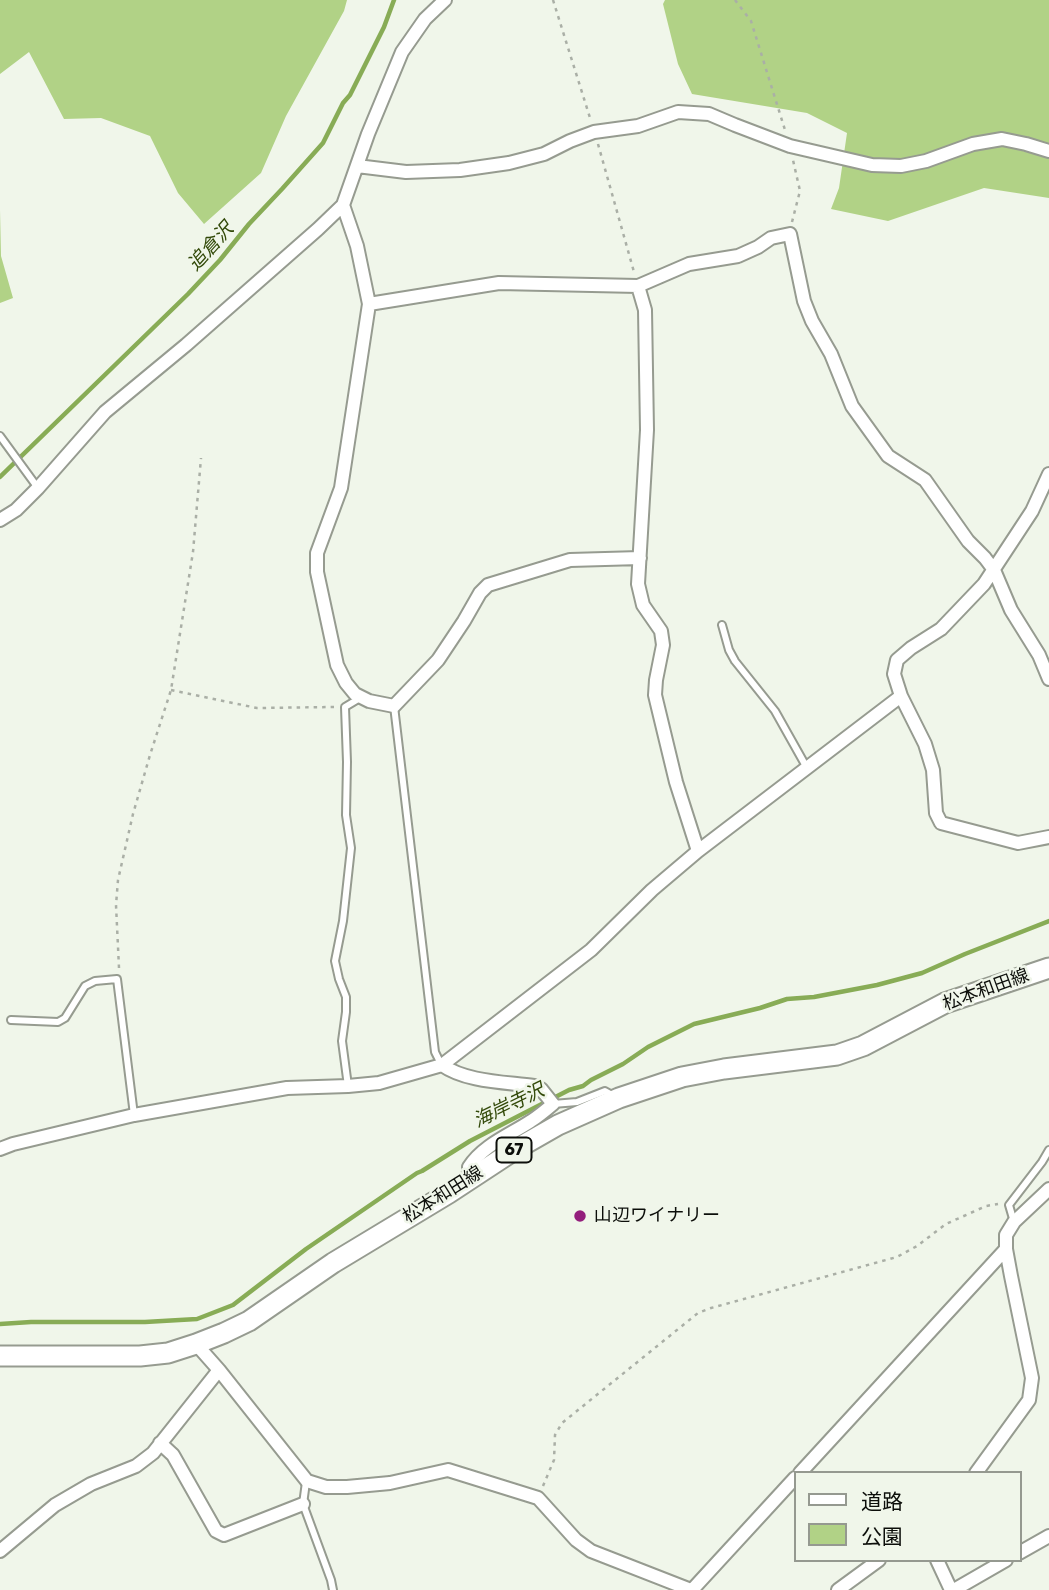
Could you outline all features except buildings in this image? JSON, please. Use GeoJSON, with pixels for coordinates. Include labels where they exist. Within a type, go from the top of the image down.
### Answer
{"type":"FeatureCollection","features":[{"type":"Feature","properties":{"kind":"main road","name":"松本和田線"},"geometry":{"type":"LineString","coordinates":[[0,1356],[140,1356],[168,1353],[196,1344],[248,1321],[333,1263],[516,1149],[558,1125],[619,1098],[681,1077],[838,1055],[863,1046],[945,1003],[1046,973]]}},
{"type":"Feature","properties":{"kind":"street"},"geometry":{"type":"LineString","coordinates":[[0,520],[16,510],[38,488],[105,412],[186,345],[342,205],[402,52],[425,19],[446,0]]}},
{"type":"Feature","properties":{"kind":"street"},"geometry":{"type":"LineString","coordinates":[[357,166],[406,172],[460,170],[509,163],[544,154],[594,132],[638,126],[678,112],[709,114],[790,146],[872,165],[901,166],[926,161],[973,144],[1002,139],[1049,151]]}},
{"type":"Feature","properties":{"kind":"street"},"geometry":{"type":"LineString","coordinates":[[342,205],[357,246],[369,304],[341,488],[317,553],[317,572],[337,665],[345,683],[355,694],[369,701],[394,706],[438,660],[480,593],[488,585],[570,560],[640,558]]}},
{"type":"Feature","properties":{"kind":"street"},"geometry":{"type":"LineString","coordinates":[[369,304],[499,283],[638,286],[690,264],[738,256],[758,247],[771,237],[790,234],[804,301],[831,354],[852,406],[888,456],[925,480],[968,541],[994,570],[1011,610],[1039,655],[1049,679]]}},
{"type":"Feature","properties":{"kind":"street"},"geometry":{"type":"LineString","coordinates":[[638,286],[645,310],[647,430],[638,584],[643,605],[661,631],[663,645],[655,695],[676,782],[698,851]]}},
{"type":"Feature","properties":{"kind":"street"},"geometry":{"type":"LineString","coordinates":[[1049,474],[1032,511],[984,584],[941,629],[897,660],[894,674],[901,696],[925,744],[933,770],[936,813],[941,823],[1018,843],[1049,837]]}},
{"type":"Feature","properties":{"kind":"street"},"geometry":{"type":"LineString","coordinates":[[0,1149],[134,1115],[287,1088],[379,1083],[442,1065],[591,950],[652,890],[698,851],[901,696]]}},
{"type":"Feature","properties":{"kind":"street"},"geometry":{"type":"LineString","coordinates":[[442,1065],[452,1072],[469,1077],[534,1086],[541,1089],[553,1104],[535,1119],[487,1147],[469,1167],[472,1177]]}},
{"type":"Feature","properties":{"kind":"street"},"geometry":{"type":"LineString","coordinates":[[977,1471],[1029,1400],[1032,1378],[1006,1249],[1006,1235],[1014,1222],[1042,1201],[1049,1189]]}},
{"type":"Feature","properties":{"kind":"street"},"geometry":{"type":"LineString","coordinates":[[802,1471],[1006,1249]]}},
{"type":"Feature","properties":{"kind":"street"},"geometry":{"type":"LineString","coordinates":[[196,1344],[307,1481],[327,1487],[347,1487],[390,1483],[448,1471],[538,1499],[576,1540],[592,1551],[691,1590],[794,1479]]}},
{"type":"Feature","properties":{"kind":"street"},"geometry":{"type":"LineString","coordinates":[[0,1552],[55,1505],[91,1484],[136,1466],[153,1453],[219,1370]]}},
{"type":"Feature","properties":{"kind":"street"},"geometry":{"type":"LineString","coordinates":[[160,1443],[173,1455],[216,1531],[224,1535],[303,1504]]}},
{"type":"Feature","properties":{"kind":"street"},"geometry":{"type":"LineString","coordinates":[[1021,1552],[1049,1536]]}},
{"type":"Feature","properties":{"kind":"street"},"geometry":{"type":"LineString","coordinates":[[838,1590],[876,1562]]}},
{"type":"Feature","properties":{"kind":"street"},"geometry":{"type":"LineString","coordinates":[[938,1562],[953,1590],[1002,1562]]}},
{"type":"Feature","properties":{"kind":"lane"},"geometry":{"type":"LineString","coordinates":[[0,436],[38,488]]}},
{"type":"Feature","properties":{"kind":"lane"},"geometry":{"type":"LineString","coordinates":[[722,625],[735,661],[775,711],[807,768]]}},
{"type":"Feature","properties":{"kind":"lane"},"geometry":{"type":"LineString","coordinates":[[348,1086],[342,1041],[346,997],[335,961],[345,909],[351,848],[346,815],[345,707],[362,697]]}},
{"type":"Feature","properties":{"kind":"lane"},"geometry":{"type":"LineString","coordinates":[[394,706],[435,1052],[442,1065]]}},
{"type":"Feature","properties":{"kind":"lane"},"geometry":{"type":"LineString","coordinates":[[12,1020],[58,1022],[65,1018],[85,986],[95,981],[117,978],[134,1115]]}},
{"type":"Feature","properties":{"kind":"lane"},"geometry":{"type":"LineString","coordinates":[[553,1104],[577,1102],[604,1091],[619,1098]]}},
{"type":"Feature","properties":{"kind":"lane"},"geometry":{"type":"LineString","coordinates":[[1014,1222],[1009,1205],[1049,1150]]}},
{"type":"Feature","properties":{"kind":"lane"},"geometry":{"type":"LineString","coordinates":[[307,1481],[303,1504],[333,1590]]}},
{"type":"Feature","properties":{"kind":"path"},"geometry":{"type":"LineString","coordinates":[[735,0],[751,21],[790,146],[800,191],[790,234]]}},
{"type":"Feature","properties":{"kind":"path"},"geometry":{"type":"LineString","coordinates":[[117,978],[118,880],[146,767],[172,690],[193,552],[201,458]]}},
{"type":"Feature","properties":{"kind":"path"},"geometry":{"type":"LineString","coordinates":[[172,690],[257,708],[345,707]]}},
{"type":"Feature","properties":{"kind":"path"},"geometry":{"type":"LineString","coordinates":[[538,1499],[554,1460],[555,1435],[562,1423],[698,1314],[710,1308],[897,1257],[946,1224],[986,1206],[1000,1203],[1009,1205]]}},
{"type":"Feature","properties":{"kind":"green space"},"geometry":{"type":"Polygon","coordinates":[[[0,0],[347,0],[344,11],[286,116],[261,173],[204,224],[178,193],[150,136],[101,118],[64,119],[29,52],[0,74],[0,0]]]}},
{"type":"Feature","properties":{"kind":"green space"},"geometry":{"type":"Polygon","coordinates":[[[665,0],[1049,0],[1049,198],[984,188],[888,221],[831,209],[839,188],[847,133],[807,113],[692,94],[678,64],[663,4],[665,0]]]}},
{"type":"Feature","properties":{"kind":"green space"},"geometry":{"type":"Polygon","coordinates":[[[0,210],[1,256],[13,298],[0,303],[0,210]]]}},
{"type":"Feature","properties":{"kind":"waterway","name":"追倉沢"},"geometry":{"type":"LineString","coordinates":[[0,477],[188,294],[323,143],[384,27],[394,0]]}},
{"type":"Feature","properties":{"kind":"waterway","name":"海岸寺沢"},"geometry":{"type":"LineString","coordinates":[[0,1324],[197,1319],[233,1305],[306,1249],[417,1173],[470,1141],[569,1090],[583,1086],[648,1047],[694,1024],[787,999],[814,997],[877,985],[922,973],[1049,921]]}},
{"type":"Feature","properties":{"kind":"place","name":"山辺ワイナリー"},"geometry":{"type":"Point","coordinates":[580,1216]}}]}
